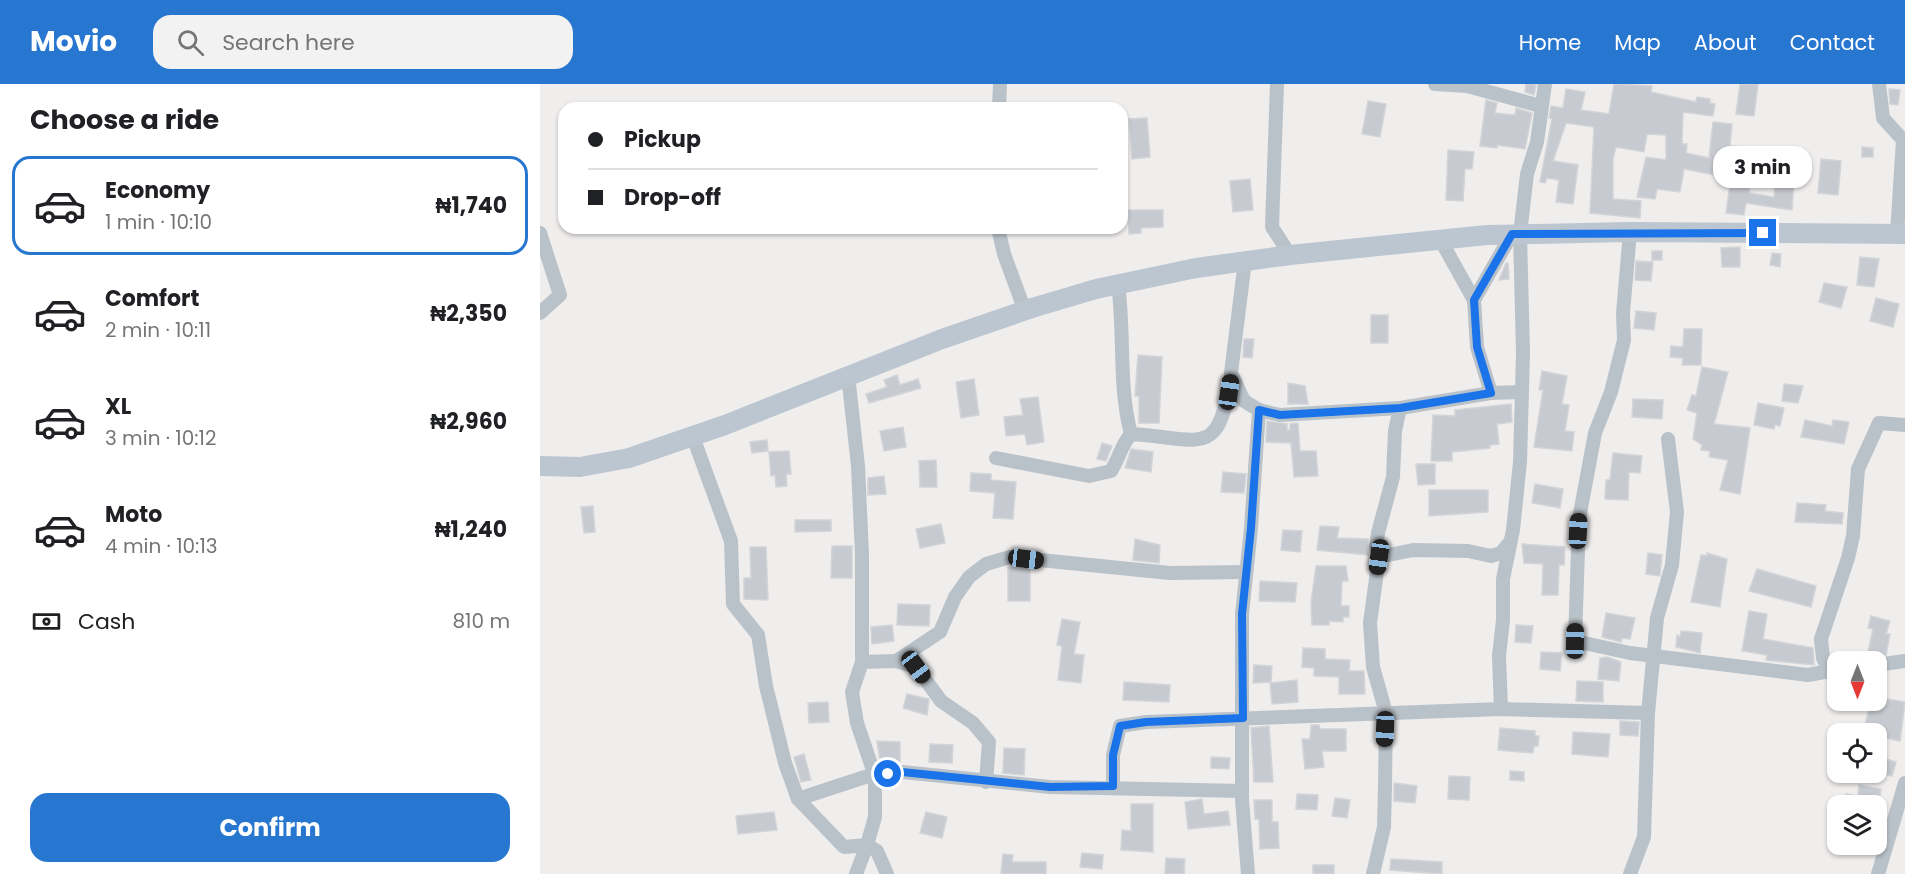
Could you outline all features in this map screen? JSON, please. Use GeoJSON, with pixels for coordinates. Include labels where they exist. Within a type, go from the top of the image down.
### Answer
{"type":"FeatureCollection","features":[{"type":"Feature","properties":{"kind":"street"},"geometry":{"type":"LineString","coordinates":[[999,102],[1000,84]]}},
{"type":"Feature","properties":{"kind":"street"},"geometry":{"type":"LineString","coordinates":[[1277,84],[1272,227],[1290,255]]}},
{"type":"Feature","properties":{"kind":"street"},"geometry":{"type":"LineString","coordinates":[[1435,84],[1467,86],[1541,106]]}},
{"type":"Feature","properties":{"kind":"street"},"geometry":{"type":"LineString","coordinates":[[1501,709],[1499,656],[1503,620],[1503,579],[1520,468],[1523,352],[1516,234],[1527,174],[1537,142],[1545,84]]}},
{"type":"Feature","properties":{"kind":"street"},"geometry":{"type":"LineString","coordinates":[[540,466],[605,464],[693,437],[848,375],[1025,311],[1118,284],[1245,261],[1440,239],[1516,234],[1630,232],[1901,234],[1904,140],[1883,118],[1879,84]]}},
{"type":"Feature","properties":{"kind":"street"},"geometry":{"type":"LineString","coordinates":[[1630,232],[1623,313],[1624,340],[1611,392],[1595,433],[1579,519],[1575,641],[1654,656],[1808,675],[1827,672]]}},
{"type":"Feature","properties":{"kind":"street"},"geometry":{"type":"LineString","coordinates":[[540,233],[560,295],[540,313]]}},
{"type":"Feature","properties":{"kind":"street"},"geometry":{"type":"LineString","coordinates":[[999,234],[1004,254],[1025,311]]}},
{"type":"Feature","properties":{"kind":"street"},"geometry":{"type":"LineString","coordinates":[[1474,300],[1516,234]]}},
{"type":"Feature","properties":{"kind":"street"},"geometry":{"type":"LineString","coordinates":[[1440,239],[1474,300],[1477,347],[1491,393]]}},
{"type":"Feature","properties":{"kind":"street"},"geometry":{"type":"LineString","coordinates":[[1131,434],[1187,442],[1208,436],[1219,428],[1226,411],[1245,261]]}},
{"type":"Feature","properties":{"kind":"street"},"geometry":{"type":"LineString","coordinates":[[1118,284],[1124,393],[1131,434]]}},
{"type":"Feature","properties":{"kind":"street"},"geometry":{"type":"LineString","coordinates":[[1231,373],[1244,401],[1259,410],[1280,415],[1400,408],[1491,393],[1521,392]]}},
{"type":"Feature","properties":{"kind":"street"},"geometry":{"type":"LineString","coordinates":[[848,375],[858,466],[862,555],[862,662],[852,692],[857,723],[875,776],[875,817],[856,874]]}},
{"type":"Feature","properties":{"kind":"street"},"geometry":{"type":"LineString","coordinates":[[1373,874],[1384,827],[1386,713],[1373,667],[1370,623],[1379,557],[1378,533],[1393,477],[1395,432],[1400,408]]}},
{"type":"Feature","properties":{"kind":"street"},"geometry":{"type":"LineString","coordinates":[[1248,874],[1242,791],[1242,614],[1251,528],[1259,410]]}},
{"type":"Feature","properties":{"kind":"street"},"geometry":{"type":"LineString","coordinates":[[1827,666],[1823,658],[1821,639],[1845,571],[1853,536],[1858,469],[1879,423],[1905,425]]}},
{"type":"Feature","properties":{"kind":"street"},"geometry":{"type":"LineString","coordinates":[[996,458],[1089,476],[1111,471],[1119,459],[1124,442],[1131,434]]}},
{"type":"Feature","properties":{"kind":"street"},"geometry":{"type":"LineString","coordinates":[[693,437],[731,541],[733,604],[758,635],[766,686],[785,763],[798,799],[844,847],[867,845],[876,851],[886,874]]}},
{"type":"Feature","properties":{"kind":"street"},"geometry":{"type":"LineString","coordinates":[[1630,874],[1644,837],[1648,713],[1657,618],[1672,565],[1677,512],[1668,439]]}},
{"type":"Feature","properties":{"kind":"street"},"geometry":{"type":"LineString","coordinates":[[1379,557],[1413,550],[1468,551],[1491,556],[1501,553],[1510,543]]}},
{"type":"Feature","properties":{"kind":"street"},"geometry":{"type":"LineString","coordinates":[[896,661],[940,632],[955,597],[969,577],[986,564],[1010,557],[1170,573],[1245,572]]}},
{"type":"Feature","properties":{"kind":"street"},"geometry":{"type":"LineString","coordinates":[[862,662],[896,661],[916,667],[941,701],[973,723],[990,742],[986,782]]}},
{"type":"Feature","properties":{"kind":"street"},"geometry":{"type":"LineString","coordinates":[[1887,664],[1905,661]]}},
{"type":"Feature","properties":{"kind":"street"},"geometry":{"type":"LineString","coordinates":[[1113,786],[1113,755],[1120,726],[1157,721],[1501,709],[1648,713]]}},
{"type":"Feature","properties":{"kind":"street"},"geometry":{"type":"LineString","coordinates":[[798,799],[875,776],[902,772],[1050,787],[1113,786],[1242,791]]}},
{"type":"Feature","properties":{"kind":"street"},"geometry":{"type":"LineString","coordinates":[[1878,874],[1905,783]]}},
{"type":"Feature","properties":{"kind":"building"},"geometry":{"type":"Polygon","coordinates":[[[1526,84],[1536,84],[1534,95],[1525,92],[1526,84]]]}},
{"type":"Feature","properties":{"kind":"building"},"geometry":{"type":"Polygon","coordinates":[[[1614,84],[1652,86],[1651,92],[1696,102],[1697,97],[1710,99],[1710,103],[1715,104],[1713,116],[1683,112],[1682,144],[1687,144],[1686,153],[1709,158],[1713,122],[1732,124],[1730,146],[1767,149],[1766,164],[1753,163],[1749,193],[1774,197],[1776,165],[1795,166],[1792,210],[1746,203],[1744,215],[1726,213],[1731,178],[1684,169],[1680,192],[1657,189],[1655,199],[1637,197],[1646,157],[1666,160],[1666,135],[1647,134],[1644,152],[1616,147],[1613,159],[1613,199],[1641,201],[1640,218],[1590,213],[1594,127],[1566,123],[1553,161],[1578,165],[1573,204],[1556,202],[1559,180],[1547,178],[1545,183],[1540,182],[1552,119],[1549,118],[1551,106],[1563,108],[1566,89],[1585,92],[1581,110],[1609,114],[1614,84]]]}},
{"type":"Feature","properties":{"kind":"building"},"geometry":{"type":"Polygon","coordinates":[[[1740,84],[1758,84],[1754,116],[1736,114],[1740,84]]]}},
{"type":"Feature","properties":{"kind":"building"},"geometry":{"type":"Polygon","coordinates":[[[1889,89],[1900,90],[1898,105],[1890,104],[1889,89]]]}},
{"type":"Feature","properties":{"kind":"building"},"geometry":{"type":"Polygon","coordinates":[[[1486,100],[1497,103],[1495,113],[1515,115],[1516,108],[1532,113],[1525,149],[1497,145],[1497,148],[1480,146],[1486,100]]]}},
{"type":"Feature","properties":{"kind":"building"},"geometry":{"type":"Polygon","coordinates":[[[1368,101],[1386,104],[1380,137],[1362,134],[1368,101]]]}},
{"type":"Feature","properties":{"kind":"building"},"geometry":{"type":"Polygon","coordinates":[[[1147,118],[1150,157],[1132,159],[1129,119],[1147,118]]]}},
{"type":"Feature","properties":{"kind":"building"},"geometry":{"type":"Polygon","coordinates":[[[1862,147],[1873,148],[1873,157],[1862,157],[1862,147]]]}},
{"type":"Feature","properties":{"kind":"building"},"geometry":{"type":"Polygon","coordinates":[[[1448,150],[1474,152],[1472,169],[1465,169],[1463,201],[1446,200],[1448,150]]]}},
{"type":"Feature","properties":{"kind":"building"},"geometry":{"type":"Polygon","coordinates":[[[1821,159],[1841,161],[1838,195],[1818,193],[1821,159]]]}},
{"type":"Feature","properties":{"kind":"building"},"geometry":{"type":"Polygon","coordinates":[[[1250,179],[1253,210],[1233,212],[1230,181],[1250,179]]]}},
{"type":"Feature","properties":{"kind":"building"},"geometry":{"type":"Polygon","coordinates":[[[1128,210],[1163,210],[1163,227],[1141,228],[1141,233],[1129,234],[1128,210]]]}},
{"type":"Feature","properties":{"kind":"building"},"geometry":{"type":"Polygon","coordinates":[[[1740,247],[1740,267],[1722,267],[1721,248],[1740,247]]]}},
{"type":"Feature","properties":{"kind":"building"},"geometry":{"type":"Polygon","coordinates":[[[1652,251],[1662,251],[1662,260],[1652,260],[1652,251]]]}},
{"type":"Feature","properties":{"kind":"building"},"geometry":{"type":"Polygon","coordinates":[[[1772,253],[1781,254],[1780,267],[1770,265],[1772,253]]]}},
{"type":"Feature","properties":{"kind":"building"},"geometry":{"type":"Polygon","coordinates":[[[1860,257],[1879,259],[1874,287],[1857,285],[1860,257]]]}},
{"type":"Feature","properties":{"kind":"building"},"geometry":{"type":"Polygon","coordinates":[[[1636,261],[1653,262],[1651,281],[1635,280],[1636,261]]]}},
{"type":"Feature","properties":{"kind":"building"},"geometry":{"type":"Polygon","coordinates":[[[1508,263],[1509,279],[1499,280],[1508,263]]]}},
{"type":"Feature","properties":{"kind":"building"},"geometry":{"type":"Polygon","coordinates":[[[1824,283],[1847,287],[1841,308],[1819,302],[1824,283]]]}},
{"type":"Feature","properties":{"kind":"building"},"geometry":{"type":"Polygon","coordinates":[[[1876,298],[1899,304],[1893,327],[1870,321],[1876,298]]]}},
{"type":"Feature","properties":{"kind":"building"},"geometry":{"type":"Polygon","coordinates":[[[1636,311],[1656,313],[1654,330],[1634,328],[1636,311]]]}},
{"type":"Feature","properties":{"kind":"building"},"geometry":{"type":"Polygon","coordinates":[[[1371,315],[1388,315],[1388,343],[1371,343],[1371,315]]]}},
{"type":"Feature","properties":{"kind":"building"},"geometry":{"type":"Polygon","coordinates":[[[1684,329],[1702,329],[1701,365],[1682,365],[1683,358],[1670,357],[1671,346],[1683,347],[1684,329]]]}},
{"type":"Feature","properties":{"kind":"building"},"geometry":{"type":"Polygon","coordinates":[[[1244,339],[1254,339],[1252,358],[1243,357],[1244,339]]]}},
{"type":"Feature","properties":{"kind":"building"},"geometry":{"type":"Polygon","coordinates":[[[1138,355],[1162,357],[1159,423],[1139,423],[1139,396],[1135,396],[1138,355]]]}},
{"type":"Feature","properties":{"kind":"building"},"geometry":{"type":"Polygon","coordinates":[[[1702,367],[1728,372],[1714,424],[1750,428],[1740,494],[1720,490],[1728,460],[1709,457],[1710,451],[1701,450],[1702,445],[1693,439],[1697,413],[1687,410],[1692,395],[1696,396],[1702,367]]]}},
{"type":"Feature","properties":{"kind":"building"},"geometry":{"type":"Polygon","coordinates":[[[1542,371],[1567,376],[1562,404],[1569,405],[1565,431],[1574,432],[1572,451],[1534,447],[1543,390],[1539,390],[1542,371]]]}},
{"type":"Feature","properties":{"kind":"building"},"geometry":{"type":"Polygon","coordinates":[[[897,375],[900,385],[918,379],[921,388],[869,403],[866,394],[887,387],[884,380],[897,375]]]}},
{"type":"Feature","properties":{"kind":"building"},"geometry":{"type":"Polygon","coordinates":[[[974,379],[979,415],[961,418],[956,382],[974,379]]]}},
{"type":"Feature","properties":{"kind":"building"},"geometry":{"type":"Polygon","coordinates":[[[1288,383],[1305,386],[1308,404],[1288,404],[1288,383]]]}},
{"type":"Feature","properties":{"kind":"building"},"geometry":{"type":"Polygon","coordinates":[[[1784,384],[1803,386],[1798,403],[1782,401],[1784,384]]]}},
{"type":"Feature","properties":{"kind":"building"},"geometry":{"type":"Polygon","coordinates":[[[1038,397],[1044,442],[1027,445],[1025,434],[1006,436],[1004,417],[1023,415],[1020,399],[1038,397]]]}},
{"type":"Feature","properties":{"kind":"building"},"geometry":{"type":"Polygon","coordinates":[[[1633,399],[1663,400],[1662,419],[1632,417],[1633,399]]]}},
{"type":"Feature","properties":{"kind":"building"},"geometry":{"type":"Polygon","coordinates":[[[1758,403],[1784,408],[1780,426],[1775,425],[1774,429],[1754,425],[1758,403]]]}},
{"type":"Feature","properties":{"kind":"building"},"geometry":{"type":"Polygon","coordinates":[[[1511,404],[1512,422],[1497,424],[1499,444],[1490,445],[1490,448],[1452,452],[1452,461],[1431,461],[1433,415],[1455,416],[1455,410],[1511,404]]]}},
{"type":"Feature","properties":{"kind":"building"},"geometry":{"type":"Polygon","coordinates":[[[1805,420],[1832,426],[1833,420],[1849,422],[1844,444],[1801,437],[1805,420]]]}},
{"type":"Feature","properties":{"kind":"building"},"geometry":{"type":"Polygon","coordinates":[[[1267,421],[1287,424],[1287,430],[1290,430],[1290,424],[1298,423],[1300,451],[1316,451],[1318,476],[1294,477],[1291,443],[1266,442],[1267,421]]]}},
{"type":"Feature","properties":{"kind":"building"},"geometry":{"type":"Polygon","coordinates":[[[903,427],[906,447],[884,451],[880,431],[903,427]]]}},
{"type":"Feature","properties":{"kind":"building"},"geometry":{"type":"Polygon","coordinates":[[[767,440],[768,451],[752,453],[750,442],[767,440]]]}},
{"type":"Feature","properties":{"kind":"building"},"geometry":{"type":"Polygon","coordinates":[[[1102,443],[1112,446],[1106,461],[1097,459],[1102,443]]]}},
{"type":"Feature","properties":{"kind":"building"},"geometry":{"type":"Polygon","coordinates":[[[1131,449],[1153,452],[1151,472],[1125,468],[1131,449]]]}},
{"type":"Feature","properties":{"kind":"building"},"geometry":{"type":"Polygon","coordinates":[[[789,451],[791,474],[786,474],[787,486],[776,487],[775,475],[771,476],[769,452],[789,451]]]}},
{"type":"Feature","properties":{"kind":"building"},"geometry":{"type":"Polygon","coordinates":[[[1613,453],[1642,456],[1640,473],[1629,472],[1628,500],[1605,499],[1606,480],[1610,480],[1613,453]]]}},
{"type":"Feature","properties":{"kind":"building"},"geometry":{"type":"Polygon","coordinates":[[[936,460],[937,487],[920,487],[919,461],[936,460]]]}},
{"type":"Feature","properties":{"kind":"building"},"geometry":{"type":"Polygon","coordinates":[[[1416,464],[1435,464],[1435,484],[1418,485],[1416,464]]]}},
{"type":"Feature","properties":{"kind":"building"},"geometry":{"type":"Polygon","coordinates":[[[1223,472],[1246,474],[1244,493],[1221,492],[1223,472]]]}},
{"type":"Feature","properties":{"kind":"building"},"geometry":{"type":"Polygon","coordinates":[[[971,473],[991,474],[991,480],[1016,482],[1013,519],[993,518],[995,493],[970,491],[971,473]]]}},
{"type":"Feature","properties":{"kind":"building"},"geometry":{"type":"Polygon","coordinates":[[[884,476],[886,494],[868,495],[868,478],[884,476]]]}},
{"type":"Feature","properties":{"kind":"building"},"geometry":{"type":"Polygon","coordinates":[[[1535,484],[1563,489],[1560,508],[1532,503],[1535,484]]]}},
{"type":"Feature","properties":{"kind":"building"},"geometry":{"type":"Polygon","coordinates":[[[1429,490],[1488,490],[1488,512],[1429,516],[1429,490]]]}},
{"type":"Feature","properties":{"kind":"building"},"geometry":{"type":"Polygon","coordinates":[[[1797,503],[1826,505],[1825,511],[1843,513],[1842,524],[1795,522],[1797,503]]]}},
{"type":"Feature","properties":{"kind":"building"},"geometry":{"type":"Polygon","coordinates":[[[593,506],[595,532],[584,533],[581,507],[593,506]]]}},
{"type":"Feature","properties":{"kind":"building"},"geometry":{"type":"Polygon","coordinates":[[[795,520],[831,520],[831,531],[795,532],[795,520]]]}},
{"type":"Feature","properties":{"kind":"building"},"geometry":{"type":"Polygon","coordinates":[[[941,524],[945,543],[920,548],[916,529],[941,524]]]}},
{"type":"Feature","properties":{"kind":"building"},"geometry":{"type":"Polygon","coordinates":[[[1320,526],[1339,527],[1337,538],[1368,539],[1368,555],[1317,550],[1320,526]]]}},
{"type":"Feature","properties":{"kind":"building"},"geometry":{"type":"Polygon","coordinates":[[[1283,530],[1302,531],[1300,552],[1281,550],[1283,530]]]}},
{"type":"Feature","properties":{"kind":"building"},"geometry":{"type":"Polygon","coordinates":[[[1135,539],[1160,545],[1159,563],[1133,560],[1135,539]]]}},
{"type":"Feature","properties":{"kind":"building"},"geometry":{"type":"Polygon","coordinates":[[[1522,544],[1565,547],[1564,565],[1559,565],[1558,595],[1542,595],[1543,564],[1524,563],[1522,544]]]}},
{"type":"Feature","properties":{"kind":"building"},"geometry":{"type":"Polygon","coordinates":[[[832,546],[852,546],[852,578],[831,578],[832,546]]]}},
{"type":"Feature","properties":{"kind":"building"},"geometry":{"type":"Polygon","coordinates":[[[750,547],[766,547],[768,600],[744,599],[744,578],[751,578],[750,547]]]}},
{"type":"Feature","properties":{"kind":"building"},"geometry":{"type":"Polygon","coordinates":[[[1648,553],[1662,555],[1660,576],[1646,574],[1648,553]]]}},
{"type":"Feature","properties":{"kind":"building"},"geometry":{"type":"Polygon","coordinates":[[[1707,553],[1727,559],[1720,607],[1691,602],[1701,555],[1707,556],[1707,553]]]}},
{"type":"Feature","properties":{"kind":"building"},"geometry":{"type":"Polygon","coordinates":[[[1316,566],[1346,566],[1348,581],[1342,581],[1341,606],[1349,606],[1349,617],[1343,617],[1343,622],[1329,621],[1329,625],[1312,625],[1311,603],[1316,566]]]}},
{"type":"Feature","properties":{"kind":"building"},"geometry":{"type":"Polygon","coordinates":[[[1008,567],[1030,568],[1030,601],[1008,601],[1008,567]]]}},
{"type":"Feature","properties":{"kind":"building"},"geometry":{"type":"Polygon","coordinates":[[[1757,569],[1816,586],[1811,607],[1749,591],[1757,569]]]}},
{"type":"Feature","properties":{"kind":"building"},"geometry":{"type":"Polygon","coordinates":[[[1260,581],[1297,583],[1295,602],[1259,601],[1260,581]]]}},
{"type":"Feature","properties":{"kind":"building"},"geometry":{"type":"Polygon","coordinates":[[[898,604],[930,605],[929,626],[897,625],[898,604]]]}},
{"type":"Feature","properties":{"kind":"building"},"geometry":{"type":"Polygon","coordinates":[[[1749,611],[1767,614],[1763,639],[1813,648],[1814,665],[1766,660],[1767,655],[1742,651],[1749,611]]]}},
{"type":"Feature","properties":{"kind":"building"},"geometry":{"type":"Polygon","coordinates":[[[1606,613],[1635,618],[1630,639],[1622,638],[1621,642],[1602,637],[1606,613]]]}},
{"type":"Feature","properties":{"kind":"building"},"geometry":{"type":"Polygon","coordinates":[[[1871,616],[1890,621],[1886,634],[1890,634],[1887,651],[1868,651],[1873,629],[1868,628],[1871,616]]]}},
{"type":"Feature","properties":{"kind":"building"},"geometry":{"type":"Polygon","coordinates":[[[1062,619],[1080,622],[1074,654],[1084,655],[1081,683],[1058,680],[1062,646],[1057,645],[1062,619]]]}},
{"type":"Feature","properties":{"kind":"building"},"geometry":{"type":"Polygon","coordinates":[[[892,625],[894,641],[872,644],[871,627],[892,625]]]}},
{"type":"Feature","properties":{"kind":"building"},"geometry":{"type":"Polygon","coordinates":[[[1516,625],[1533,626],[1531,643],[1515,642],[1516,625]]]}},
{"type":"Feature","properties":{"kind":"building"},"geometry":{"type":"Polygon","coordinates":[[[1681,631],[1702,633],[1700,653],[1676,647],[1677,635],[1680,637],[1681,631]]]}},
{"type":"Feature","properties":{"kind":"building"},"geometry":{"type":"Polygon","coordinates":[[[1303,648],[1325,649],[1325,659],[1350,660],[1349,671],[1364,671],[1365,694],[1339,694],[1339,677],[1314,676],[1314,668],[1302,667],[1303,648]]]}},
{"type":"Feature","properties":{"kind":"building"},"geometry":{"type":"Polygon","coordinates":[[[1541,652],[1562,653],[1560,671],[1540,669],[1541,652]]]}},
{"type":"Feature","properties":{"kind":"building"},"geometry":{"type":"Polygon","coordinates":[[[1607,657],[1621,662],[1619,681],[1598,679],[1600,658],[1607,657]]]}},
{"type":"Feature","properties":{"kind":"building"},"geometry":{"type":"Polygon","coordinates":[[[1254,665],[1272,666],[1271,682],[1253,683],[1254,665]]]}},
{"type":"Feature","properties":{"kind":"building"},"geometry":{"type":"Polygon","coordinates":[[[1297,680],[1298,702],[1272,704],[1270,683],[1297,680]]]}},
{"type":"Feature","properties":{"kind":"building"},"geometry":{"type":"Polygon","coordinates":[[[1577,681],[1603,682],[1603,702],[1576,701],[1577,681]]]}},
{"type":"Feature","properties":{"kind":"building"},"geometry":{"type":"Polygon","coordinates":[[[1124,682],[1170,685],[1169,702],[1123,700],[1124,682]]]}},
{"type":"Feature","properties":{"kind":"building"},"geometry":{"type":"Polygon","coordinates":[[[907,694],[929,699],[927,715],[903,708],[907,694]]]}},
{"type":"Feature","properties":{"kind":"building"},"geometry":{"type":"Polygon","coordinates":[[[1887,699],[1905,702],[1900,741],[1887,738],[1887,723],[1866,723],[1868,711],[1887,711],[1887,699]]]}},
{"type":"Feature","properties":{"kind":"building"},"geometry":{"type":"Polygon","coordinates":[[[828,702],[829,722],[809,723],[808,703],[828,702]]]}},
{"type":"Feature","properties":{"kind":"building"},"geometry":{"type":"Polygon","coordinates":[[[1620,721],[1639,722],[1638,736],[1620,735],[1620,721]]]}},
{"type":"Feature","properties":{"kind":"building"},"geometry":{"type":"Polygon","coordinates":[[[1311,725],[1319,725],[1320,729],[1346,729],[1346,751],[1322,751],[1324,767],[1305,769],[1302,739],[1310,739],[1311,725]]]}},
{"type":"Feature","properties":{"kind":"building"},"geometry":{"type":"Polygon","coordinates":[[[1269,726],[1273,782],[1254,782],[1251,728],[1269,726]]]}},
{"type":"Feature","properties":{"kind":"building"},"geometry":{"type":"Polygon","coordinates":[[[1500,728],[1535,731],[1535,736],[1539,736],[1538,746],[1534,746],[1533,753],[1498,750],[1500,728]]]}},
{"type":"Feature","properties":{"kind":"building"},"geometry":{"type":"Polygon","coordinates":[[[1573,732],[1610,734],[1608,757],[1572,754],[1573,732]]]}},
{"type":"Feature","properties":{"kind":"building"},"geometry":{"type":"Polygon","coordinates":[[[877,741],[900,742],[900,762],[880,761],[877,741]]]}},
{"type":"Feature","properties":{"kind":"building"},"geometry":{"type":"Polygon","coordinates":[[[930,744],[953,745],[952,763],[929,762],[930,744]]]}},
{"type":"Feature","properties":{"kind":"building"},"geometry":{"type":"Polygon","coordinates":[[[1004,748],[1025,749],[1024,775],[1003,773],[1004,748]]]}},
{"type":"Feature","properties":{"kind":"building"},"geometry":{"type":"Polygon","coordinates":[[[804,754],[811,780],[801,782],[794,757],[804,754]]]}},
{"type":"Feature","properties":{"kind":"building"},"geometry":{"type":"Polygon","coordinates":[[[1211,757],[1230,758],[1229,769],[1211,768],[1211,757]]]}},
{"type":"Feature","properties":{"kind":"building"},"geometry":{"type":"Polygon","coordinates":[[[1887,759],[1896,762],[1892,776],[1887,775],[1887,759]]]}},
{"type":"Feature","properties":{"kind":"building"},"geometry":{"type":"Polygon","coordinates":[[[1510,771],[1524,772],[1524,781],[1510,780],[1510,771]]]}},
{"type":"Feature","properties":{"kind":"building"},"geometry":{"type":"Polygon","coordinates":[[[1449,776],[1470,777],[1469,800],[1448,799],[1449,776]]]}},
{"type":"Feature","properties":{"kind":"building"},"geometry":{"type":"Polygon","coordinates":[[[1394,783],[1417,786],[1415,803],[1394,801],[1394,783]]]}},
{"type":"Feature","properties":{"kind":"building"},"geometry":{"type":"Polygon","coordinates":[[[1859,785],[1881,789],[1880,795],[1858,795],[1859,785]]]}},
{"type":"Feature","properties":{"kind":"building"},"geometry":{"type":"Polygon","coordinates":[[[1297,794],[1318,795],[1317,810],[1296,809],[1297,794]]]}},
{"type":"Feature","properties":{"kind":"building"},"geometry":{"type":"Polygon","coordinates":[[[1335,798],[1350,800],[1347,818],[1332,816],[1335,798]]]}},
{"type":"Feature","properties":{"kind":"building"},"geometry":{"type":"Polygon","coordinates":[[[1202,799],[1204,814],[1228,811],[1230,825],[1188,829],[1185,802],[1202,799]]]}},
{"type":"Feature","properties":{"kind":"building"},"geometry":{"type":"Polygon","coordinates":[[[1254,800],[1272,800],[1272,822],[1278,822],[1279,848],[1260,849],[1259,819],[1255,819],[1254,800]]]}},
{"type":"Feature","properties":{"kind":"building"},"geometry":{"type":"Polygon","coordinates":[[[1131,804],[1153,804],[1153,852],[1121,850],[1122,830],[1131,831],[1131,804]]]}},
{"type":"Feature","properties":{"kind":"building"},"geometry":{"type":"Polygon","coordinates":[[[774,812],[777,830],[738,834],[736,816],[774,812]]]}},
{"type":"Feature","properties":{"kind":"building"},"geometry":{"type":"Polygon","coordinates":[[[926,812],[947,817],[942,838],[920,833],[926,812]]]}},
{"type":"Feature","properties":{"kind":"building"},"geometry":{"type":"Polygon","coordinates":[[[1082,853],[1103,855],[1102,869],[1080,867],[1082,853]]]}},
{"type":"Feature","properties":{"kind":"building"},"geometry":{"type":"Polygon","coordinates":[[[1003,854],[1013,855],[1012,862],[1046,862],[1046,874],[1001,874],[1003,854]]]}},
{"type":"Feature","properties":{"kind":"building"},"geometry":{"type":"Polygon","coordinates":[[[1166,858],[1185,859],[1184,874],[1165,874],[1166,858]]]}},
{"type":"Feature","properties":{"kind":"building"},"geometry":{"type":"Polygon","coordinates":[[[1391,859],[1442,862],[1442,874],[1390,870],[1391,859]]]}},
{"type":"Feature","properties":{"kind":"building"},"geometry":{"type":"Polygon","coordinates":[[[1313,865],[1334,865],[1334,874],[1313,874],[1313,865]]]}},
{"type":"Feature","properties":{"kind":"route"},"geometry":{"type":"LineString","coordinates":[[888,774],[902,772],[1050,787],[1113,786],[1113,755],[1120,726],[1190,719],[1243,718],[1242,614],[1245,567],[1251,528],[1259,410],[1280,415],[1400,408],[1491,393],[1477,347],[1474,300],[1512,234],[1763,233]]}}]}
